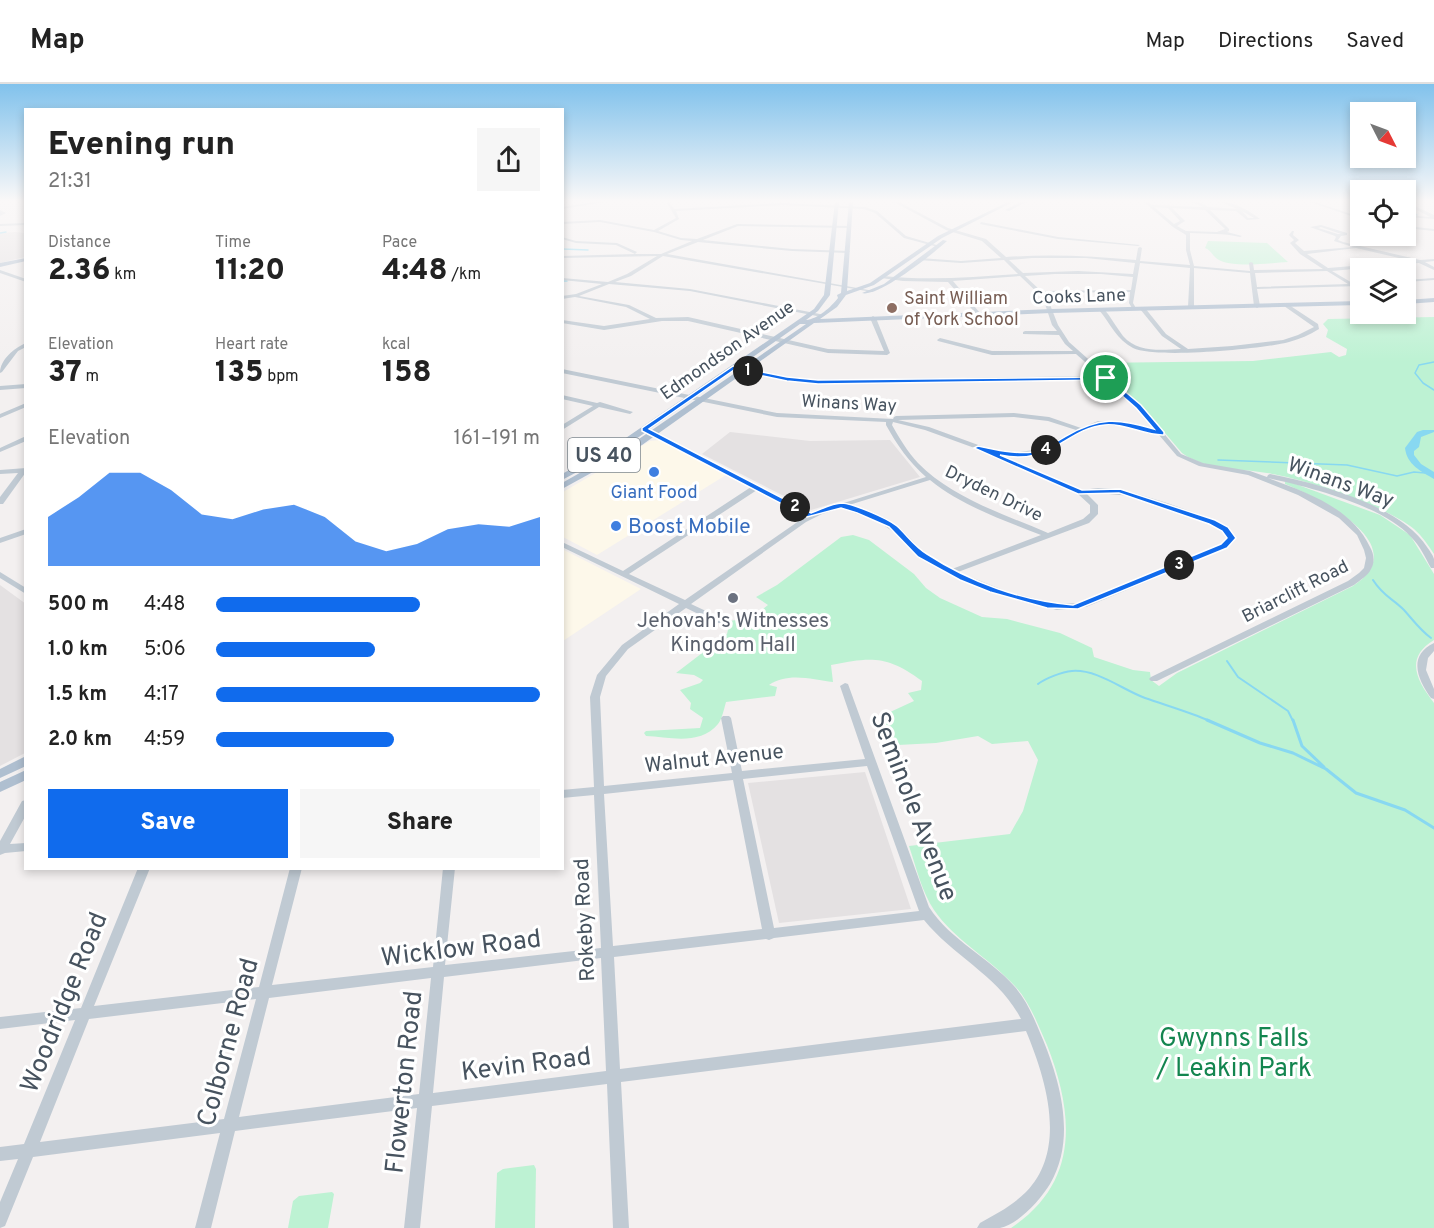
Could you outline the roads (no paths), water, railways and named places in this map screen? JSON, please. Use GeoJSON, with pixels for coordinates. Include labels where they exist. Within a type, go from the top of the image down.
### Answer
{"type":"FeatureCollection","features":[{"type":"Feature","properties":{"kind":"main road","name":"Edmondson Avenue"},"geometry":{"type":"LineString","coordinates":[[564,486],[618,456],[702,400],[784,341],[816,314],[825,301],[831,255]]}},
{"type":"Feature","properties":{"kind":"main road"},"geometry":{"type":"LineString","coordinates":[[845,290],[848,255]]}},
{"type":"Feature","properties":{"kind":"main road","name":"US 40"},"geometry":{"type":"LineString","coordinates":[[816,314],[845,290],[860,289],[912,255]]}},
{"type":"Feature","properties":{"kind":"main road","name":"US 40"},"geometry":{"type":"LineString","coordinates":[[834,306],[872,291],[926,255]]}},
{"type":"Feature","properties":{"kind":"main road"},"geometry":{"type":"LineString","coordinates":[[0,265],[24,259]]}},
{"type":"Feature","properties":{"kind":"main road","name":"Edmondson Avenue"},"geometry":{"type":"LineString","coordinates":[[816,314],[834,306],[845,290]]}},
{"type":"Feature","properties":{"kind":"main road"},"geometry":{"type":"LineString","coordinates":[[1416,301],[1434,300]]}},
{"type":"Feature","properties":{"kind":"main road","name":"Cooks Lane"},"geometry":{"type":"LineString","coordinates":[[799,322],[816,314],[873,318],[1350,303]]}},
{"type":"Feature","properties":{"kind":"main road","name":"Edmondson Avenue"},"geometry":{"type":"LineString","coordinates":[[564,477],[644,429],[799,322]]}},
{"type":"Feature","properties":{"kind":"main road"},"geometry":{"type":"LineString","coordinates":[[0,774],[24,761]]}},
{"type":"Feature","properties":{"kind":"main road"},"geometry":{"type":"LineString","coordinates":[[0,787],[24,775]]}},
{"type":"Feature","properties":{"kind":"street"},"geometry":{"type":"LineString","coordinates":[[564,257],[623,255]]}},
{"type":"Feature","properties":{"kind":"street"},"geometry":{"type":"LineString","coordinates":[[585,296],[607,283],[632,274],[662,255]]}},
{"type":"Feature","properties":{"kind":"street"},"geometry":{"type":"LineString","coordinates":[[665,255],[828,284],[845,290]]}},
{"type":"Feature","properties":{"kind":"street","name":"Briarclift Road"},"geometry":{"type":"LineString","coordinates":[[1003,255],[1041,292],[1059,333],[1075,353],[1138,407],[1175,452],[1190,461],[1208,467],[1250,473],[1301,492],[1342,516],[1365,542],[1370,558],[1368,568],[1351,583],[1154,679]]}},
{"type":"Feature","properties":{"kind":"street"},"geometry":{"type":"LineString","coordinates":[[1135,309],[1131,303],[1138,255]]}},
{"type":"Feature","properties":{"kind":"street"},"geometry":{"type":"LineString","coordinates":[[1190,255],[1191,308]]}},
{"type":"Feature","properties":{"kind":"street"},"geometry":{"type":"LineString","coordinates":[[1305,255],[1350,283]]}},
{"type":"Feature","properties":{"kind":"street"},"geometry":{"type":"LineString","coordinates":[[1394,255],[1419,261],[1434,268]]}},
{"type":"Feature","properties":{"kind":"street"},"geometry":{"type":"LineString","coordinates":[[920,260],[961,262],[1066,256],[1138,260],[1252,271],[1326,270],[1434,260]]}},
{"type":"Feature","properties":{"kind":"street"},"geometry":{"type":"LineString","coordinates":[[1251,263],[1257,306]]}},
{"type":"Feature","properties":{"kind":"street"},"geometry":{"type":"LineString","coordinates":[[0,271],[24,280]]}},
{"type":"Feature","properties":{"kind":"street"},"geometry":{"type":"LineString","coordinates":[[883,276],[910,281],[1085,272],[1136,276]]}},
{"type":"Feature","properties":{"kind":"street"},"geometry":{"type":"LineString","coordinates":[[15,276],[24,274]]}},
{"type":"Feature","properties":{"kind":"street"},"geometry":{"type":"LineString","coordinates":[[564,279],[690,290],[816,314]]}},
{"type":"Feature","properties":{"kind":"street"},"geometry":{"type":"LineString","coordinates":[[1416,280],[1434,279]]}},
{"type":"Feature","properties":{"kind":"street"},"geometry":{"type":"LineString","coordinates":[[949,280],[978,314]]}},
{"type":"Feature","properties":{"kind":"street"},"geometry":{"type":"LineString","coordinates":[[1255,288],[1350,285]]}},
{"type":"Feature","properties":{"kind":"street"},"geometry":{"type":"LineString","coordinates":[[860,289],[872,291]]}},
{"type":"Feature","properties":{"kind":"street"},"geometry":{"type":"LineString","coordinates":[[1041,292],[1133,291]]}},
{"type":"Feature","properties":{"kind":"street"},"geometry":{"type":"LineString","coordinates":[[564,298],[585,296],[627,306],[655,320]]}},
{"type":"Feature","properties":{"kind":"street"},"geometry":{"type":"LineString","coordinates":[[1102,310],[1110,318],[1121,339],[1142,350],[1186,350],[1280,343],[1317,328],[1287,305]]}},
{"type":"Feature","properties":{"kind":"street"},"geometry":{"type":"LineString","coordinates":[[1143,309],[1164,335],[1186,350]]}},
{"type":"Feature","properties":{"kind":"street"},"geometry":{"type":"LineString","coordinates":[[564,321],[604,328],[655,320],[693,320],[835,352],[887,353],[873,318]]}},
{"type":"Feature","properties":{"kind":"street"},"geometry":{"type":"LineString","coordinates":[[1025,333],[1059,333]]}},
{"type":"Feature","properties":{"kind":"street"},"geometry":{"type":"LineString","coordinates":[[940,340],[992,353],[1075,353]]}},
{"type":"Feature","properties":{"kind":"street"},"geometry":{"type":"LineString","coordinates":[[0,371],[16,350],[24,346]]}},
{"type":"Feature","properties":{"kind":"street"},"geometry":{"type":"LineString","coordinates":[[733,368],[787,379],[818,382],[1106,378]]}},
{"type":"Feature","properties":{"kind":"street","name":"Winans Way"},"geometry":{"type":"LineString","coordinates":[[564,372],[739,409],[793,417],[890,420],[927,428],[978,448],[1012,455],[1036,454],[1098,423],[1134,425],[1162,434]]}},
{"type":"Feature","properties":{"kind":"street"},"geometry":{"type":"LineString","coordinates":[[0,388],[24,386]]}},
{"type":"Feature","properties":{"kind":"street"},"geometry":{"type":"LineString","coordinates":[[564,397],[630,412]]}},
{"type":"Feature","properties":{"kind":"street"},"geometry":{"type":"LineString","coordinates":[[564,427],[600,404]]}},
{"type":"Feature","properties":{"kind":"street"},"geometry":{"type":"LineString","coordinates":[[0,416],[24,406]]}},
{"type":"Feature","properties":{"kind":"street"},"geometry":{"type":"LineString","coordinates":[[890,420],[903,416],[1014,415],[1049,419],[1081,430]]}},
{"type":"Feature","properties":{"kind":"street","name":"Dryden Drive"},"geometry":{"type":"LineString","coordinates":[[890,420],[889,425],[911,461],[930,478],[956,494],[1046,536]]}},
{"type":"Feature","properties":{"kind":"street"},"geometry":{"type":"LineString","coordinates":[[644,429],[810,515]]}},
{"type":"Feature","properties":{"kind":"street"},"geometry":{"type":"LineString","coordinates":[[0,450],[24,439]]}},
{"type":"Feature","properties":{"kind":"street"},"geometry":{"type":"LineString","coordinates":[[0,442],[15,442]]}},
{"type":"Feature","properties":{"kind":"street"},"geometry":{"type":"LineString","coordinates":[[951,572],[1086,520],[1094,514],[1094,505],[1081,492],[978,448]]}},
{"type":"Feature","properties":{"kind":"street"},"geometry":{"type":"LineString","coordinates":[[0,473],[23,472]]}},
{"type":"Feature","properties":{"kind":"street"},"geometry":{"type":"LineString","coordinates":[[1,500],[23,472]]}},
{"type":"Feature","properties":{"kind":"street","name":"Winans Way"},"geometry":{"type":"LineString","coordinates":[[1250,473],[1297,482],[1387,516],[1417,538],[1434,566]]}},
{"type":"Feature","properties":{"kind":"street","name":"Rokeby Road"},"geometry":{"type":"LineString","coordinates":[[621,1228],[598,790],[595,697],[602,675],[625,647],[810,515],[930,478]]}},
{"type":"Feature","properties":{"kind":"street"},"geometry":{"type":"LineString","coordinates":[[623,574],[757,487]]}},
{"type":"Feature","properties":{"kind":"street"},"geometry":{"type":"LineString","coordinates":[[841,505],[882,520],[898,531],[921,555],[951,572],[994,590],[1057,607],[1074,608],[1224,546],[1232,538],[1225,529],[1212,522],[1140,497],[1110,490],[1081,492]]}},
{"type":"Feature","properties":{"kind":"street"},"geometry":{"type":"LineString","coordinates":[[1,539],[24,532]]}},
{"type":"Feature","properties":{"kind":"street"},"geometry":{"type":"LineString","coordinates":[[564,545],[720,621]]}},
{"type":"Feature","properties":{"kind":"street"},"geometry":{"type":"LineString","coordinates":[[0,574],[24,591]]}},
{"type":"Feature","properties":{"kind":"street"},"geometry":{"type":"LineString","coordinates":[[1434,646],[1425,653],[1420,670],[1424,682],[1434,696]]}},
{"type":"Feature","properties":{"kind":"street","name":"Seminole Avenue"},"geometry":{"type":"LineString","coordinates":[[846,686],[870,762],[927,915],[1000,979],[1022,1007],[1047,1066],[1055,1102],[1057,1139],[1053,1159],[1036,1191],[1024,1206],[1010,1217],[985,1228]]}},
{"type":"Feature","properties":{"kind":"street"},"geometry":{"type":"LineString","coordinates":[[726,718],[769,934]]}},
{"type":"Feature","properties":{"kind":"street","name":"Walnut Avenue"},"geometry":{"type":"LineString","coordinates":[[564,794],[870,762]]}},
{"type":"Feature","properties":{"kind":"street"},"geometry":{"type":"LineString","coordinates":[[0,850],[24,808]]}},
{"type":"Feature","properties":{"kind":"street"},"geometry":{"type":"LineString","coordinates":[[0,850],[24,847]]}},
{"type":"Feature","properties":{"kind":"street","name":"Woodridge Road"},"geometry":{"type":"LineString","coordinates":[[0,1221],[143,870]]}},
{"type":"Feature","properties":{"kind":"street","name":"Colborne Road"},"geometry":{"type":"LineString","coordinates":[[203,1228],[296,870]]}},
{"type":"Feature","properties":{"kind":"street","name":"Flowerton Road"},"geometry":{"type":"LineString","coordinates":[[412,1228],[449,870]]}},
{"type":"Feature","properties":{"kind":"street","name":"Wicklow Road"},"geometry":{"type":"LineString","coordinates":[[0,1023],[927,915]]}},
{"type":"Feature","properties":{"kind":"street","name":"Kevin Road"},"geometry":{"type":"LineString","coordinates":[[0,1154],[1030,1024]]}},
{"type":"Feature","properties":{"kind":"water"},"geometry":{"type":"Polygon","coordinates":[[[1434,430],[1434,432],[1421,437],[1414,455],[1421,464],[1434,472],[1434,479],[1415,467],[1406,454],[1405,448],[1417,432],[1434,430]]]}},
{"type":"Feature","properties":{"kind":"waterway"},"geometry":{"type":"LineString","coordinates":[[1434,362],[1419,365],[1415,373],[1423,383],[1434,390]]}},
{"type":"Feature","properties":{"kind":"waterway"},"geometry":{"type":"LineString","coordinates":[[1218,460],[1347,465],[1397,476],[1414,472],[1425,473]]}},
{"type":"Feature","properties":{"kind":"waterway"},"geometry":{"type":"LineString","coordinates":[[1373,580],[1380,590],[1404,610],[1431,638]]}},
{"type":"Feature","properties":{"kind":"waterway"},"geometry":{"type":"LineString","coordinates":[[1227,661],[1238,677],[1288,711],[1293,721]]}},
{"type":"Feature","properties":{"kind":"waterway"},"geometry":{"type":"LineString","coordinates":[[1038,684],[1059,674],[1072,671],[1091,673],[1145,698],[1210,721]]}},
{"type":"Feature","properties":{"kind":"waterway"},"geometry":{"type":"LineString","coordinates":[[1207,720],[1260,743],[1293,753],[1326,769],[1356,793],[1405,810],[1434,828]]}},
{"type":"Feature","properties":{"kind":"waterway"},"geometry":{"type":"LineString","coordinates":[[1293,720],[1302,746],[1324,767]]}},
{"type":"Feature","properties":{"kind":"place","name":"Saint William of York School"},"geometry":{"type":"Point","coordinates":[892,308]}},
{"type":"Feature","properties":{"kind":"place","name":"Giant Food"},"geometry":{"type":"Point","coordinates":[654,472]}},
{"type":"Feature","properties":{"kind":"place","name":"Boost Mobile"},"geometry":{"type":"Point","coordinates":[616,526]}},
{"type":"Feature","properties":{"kind":"place","name":"Jehovah's Witnesses Kingdom Hall"},"geometry":{"type":"Point","coordinates":[733,598]}},
{"type":"Feature","properties":{"kind":"park label","name":"Gwynns Falls / Leakin Park"},"geometry":{"type":"Point","coordinates":[1234,1052]}}]}
